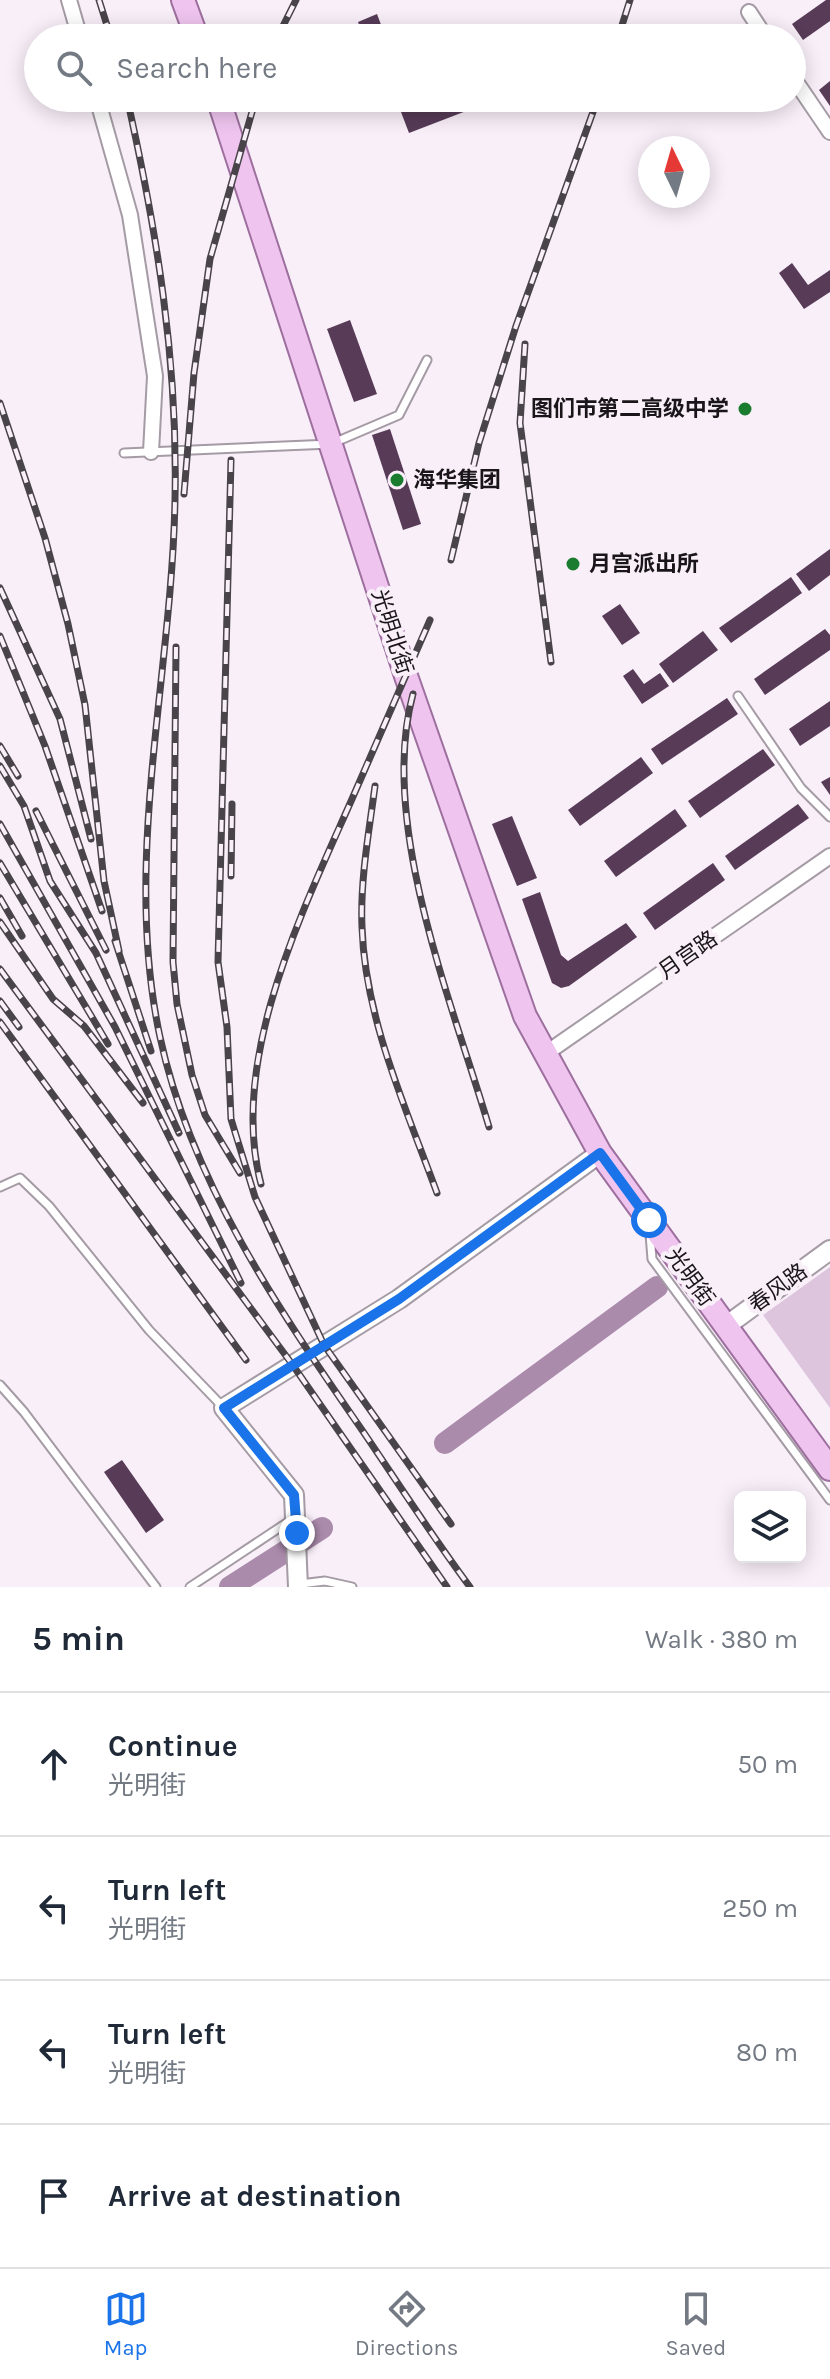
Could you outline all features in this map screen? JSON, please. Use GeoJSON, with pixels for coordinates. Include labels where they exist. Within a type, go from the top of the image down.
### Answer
{"type":"FeatureCollection","features":[{"type":"Feature","properties":{"kind":"main road"},"geometry":{"type":"LineString","coordinates":[[183,0],[192,24]]}},
{"type":"Feature","properties":{"kind":"main road","name":"光明北街"},"geometry":{"type":"LineString","coordinates":[[223,112],[470,866],[525,1016],[600,1153]]}},
{"type":"Feature","properties":{"kind":"main road","name":"光明街"},"geometry":{"type":"LineString","coordinates":[[600,1153],[830,1469]]}},
{"type":"Feature","properties":{"kind":"street"},"geometry":{"type":"LineString","coordinates":[[70,1],[76,24]]}},
{"type":"Feature","properties":{"kind":"street"},"geometry":{"type":"LineString","coordinates":[[749,12],[757,24]]}},
{"type":"Feature","properties":{"kind":"street"},"geometry":{"type":"LineString","coordinates":[[806,97],[830,132]]}},
{"type":"Feature","properties":{"kind":"street"},"geometry":{"type":"LineString","coordinates":[[101,112],[130,215],[155,376],[151,452]]}},
{"type":"Feature","properties":{"kind":"street","name":"月宫路"},"geometry":{"type":"LineString","coordinates":[[545,1054],[830,856]]}},
{"type":"Feature","properties":{"kind":"street"},"geometry":{"type":"LineString","coordinates":[[299,1586],[294,1495],[224,1408],[399,1299],[600,1153]]}},
{"type":"Feature","properties":{"kind":"street","name":"春风路"},"geometry":{"type":"LineString","coordinates":[[726,1326],[830,1250]]}},
{"type":"Feature","properties":{"kind":"lane"},"geometry":{"type":"LineString","coordinates":[[124,453],[331,444],[399,415],[427,360]]}},
{"type":"Feature","properties":{"kind":"lane"},"geometry":{"type":"LineString","coordinates":[[738,696],[801,788],[830,817]]}},
{"type":"Feature","properties":{"kind":"lane"},"geometry":{"type":"LineString","coordinates":[[0,1187],[20,1178],[49,1206],[149,1330],[224,1408]]}},
{"type":"Feature","properties":{"kind":"lane"},"geometry":{"type":"LineString","coordinates":[[649,1220],[652,1259],[830,1500]]}},
{"type":"Feature","properties":{"kind":"lane"},"geometry":{"type":"LineString","coordinates":[[0,1385],[156,1587]]}},
{"type":"Feature","properties":{"kind":"lane"},"geometry":{"type":"LineString","coordinates":[[190,1587],[297,1525]]}},
{"type":"Feature","properties":{"kind":"lane"},"geometry":{"type":"LineString","coordinates":[[299,1586],[325,1581],[352,1587]]}},
{"type":"Feature","properties":{"kind":"shaded area"},"geometry":{"type":"Polygon","coordinates":[[[830,1267],[830,1408],[763,1315],[830,1267]]]}},
{"type":"Feature","properties":{"kind":"building"},"geometry":{"type":"Polygon","coordinates":[[[830,0],[830,21],[806,38],[806,24],[792,24],[830,0]]]}},
{"type":"Feature","properties":{"kind":"building"},"geometry":{"type":"Polygon","coordinates":[[[377,14],[381,24],[359,24],[377,14]]]}},
{"type":"Feature","properties":{"kind":"building"},"geometry":{"type":"Polygon","coordinates":[[[830,81],[830,106],[819,90],[830,81]]]}},
{"type":"Feature","properties":{"kind":"building"},"geometry":{"type":"Polygon","coordinates":[[[401,112],[464,112],[409,133],[401,112]]]}},
{"type":"Feature","properties":{"kind":"building"},"geometry":{"type":"Polygon","coordinates":[[[792,263],[808,285],[830,270],[830,292],[804,309],[779,273],[792,263]]]}},
{"type":"Feature","properties":{"kind":"building"},"geometry":{"type":"Polygon","coordinates":[[[350,320],[377,394],[354,402],[327,329],[350,320]]]}},
{"type":"Feature","properties":{"kind":"building","name":"海华集团"},"geometry":{"type":"Polygon","coordinates":[[[390,429],[421,524],[403,530],[372,435],[390,429]]]}},
{"type":"Feature","properties":{"kind":"building"},"geometry":{"type":"Polygon","coordinates":[[[830,549],[830,575],[809,591],[796,574],[830,549]]]}},
{"type":"Feature","properties":{"kind":"building"},"geometry":{"type":"Polygon","coordinates":[[[791,577],[802,593],[731,643],[719,628],[791,577]]]}},
{"type":"Feature","properties":{"kind":"building"},"geometry":{"type":"Polygon","coordinates":[[[620,604],[640,633],[622,645],[602,616],[620,604]]]}},
{"type":"Feature","properties":{"kind":"building"},"geometry":{"type":"Polygon","coordinates":[[[825,629],[830,635],[830,650],[765,695],[754,679],[825,629]]]}},
{"type":"Feature","properties":{"kind":"building"},"geometry":{"type":"Polygon","coordinates":[[[703,631],[718,650],[673,683],[659,664],[703,631]]]}},
{"type":"Feature","properties":{"kind":"building"},"geometry":{"type":"Polygon","coordinates":[[[633,669],[644,684],[660,673],[669,686],[642,704],[623,676],[633,669]]]}},
{"type":"Feature","properties":{"kind":"building"},"geometry":{"type":"Polygon","coordinates":[[[727,698],[738,714],[662,765],[651,749],[727,698]]]}},
{"type":"Feature","properties":{"kind":"building"},"geometry":{"type":"Polygon","coordinates":[[[830,701],[830,726],[800,746],[789,729],[830,701]]]}},
{"type":"Feature","properties":{"kind":"building"},"geometry":{"type":"Polygon","coordinates":[[[763,749],[775,765],[700,818],[688,801],[763,749]]]}},
{"type":"Feature","properties":{"kind":"building"},"geometry":{"type":"Polygon","coordinates":[[[641,757],[653,773],[580,826],[568,810],[641,757]]]}},
{"type":"Feature","properties":{"kind":"building"},"geometry":{"type":"Polygon","coordinates":[[[830,777],[830,795],[821,782],[830,777]]]}},
{"type":"Feature","properties":{"kind":"building"},"geometry":{"type":"Polygon","coordinates":[[[798,804],[809,818],[735,870],[725,856],[798,804]]]}},
{"type":"Feature","properties":{"kind":"building"},"geometry":{"type":"Polygon","coordinates":[[[675,809],[687,826],[616,877],[604,861],[675,809]]]}},
{"type":"Feature","properties":{"kind":"building"},"geometry":{"type":"Polygon","coordinates":[[[512,816],[537,878],[517,886],[492,824],[512,816]]]}},
{"type":"Feature","properties":{"kind":"building"},"geometry":{"type":"Polygon","coordinates":[[[713,863],[725,880],[655,930],[643,913],[713,863]]]}},
{"type":"Feature","properties":{"kind":"building"},"geometry":{"type":"Polygon","coordinates":[[[540,892],[561,955],[568,961],[626,923],[637,937],[569,986],[561,988],[552,983],[522,899],[540,892]]]}},
{"type":"Feature","properties":{"kind":"building"},"geometry":{"type":"Polygon","coordinates":[[[122,1460],[164,1520],[146,1533],[104,1472],[122,1460]]]}},
{"type":"Feature","properties":{"kind":"waterway"},"geometry":{"type":"LineString","coordinates":[[445,1443],[657,1287]]}},
{"type":"Feature","properties":{"kind":"waterway"},"geometry":{"type":"LineString","coordinates":[[230,1587],[322,1528]]}},
{"type":"Feature","properties":{"kind":"railway"},"geometry":{"type":"LineString","coordinates":[[99,0],[107,24]]}},
{"type":"Feature","properties":{"kind":"railway"},"geometry":{"type":"LineString","coordinates":[[284,24],[296,0]]}},
{"type":"Feature","properties":{"kind":"railway"},"geometry":{"type":"LineString","coordinates":[[622,24],[630,0]]}},
{"type":"Feature","properties":{"kind":"railway"},"geometry":{"type":"LineString","coordinates":[[130,112],[148,198],[163,297],[175,448],[172,566],[147,836],[146,904],[150,971],[160,1037],[174,1091],[193,1143],[242,1243],[300,1338],[470,1587]]}},
{"type":"Feature","properties":{"kind":"railway"},"geometry":{"type":"LineString","coordinates":[[184,494],[194,373],[210,259],[252,112]]}},
{"type":"Feature","properties":{"kind":"railway"},"geometry":{"type":"LineString","coordinates":[[451,560],[479,443],[516,326],[593,112]]}},
{"type":"Feature","properties":{"kind":"railway"},"geometry":{"type":"LineString","coordinates":[[525,344],[520,423],[551,662]]}},
{"type":"Feature","properties":{"kind":"railway"},"geometry":{"type":"LineString","coordinates":[[0,403],[45,538],[68,624],[85,705],[104,881],[119,951]]}},
{"type":"Feature","properties":{"kind":"railway"},"geometry":{"type":"LineString","coordinates":[[231,460],[218,962],[227,1027],[231,1119],[255,1197],[324,1345],[451,1524]]}},
{"type":"Feature","properties":{"kind":"railway"},"geometry":{"type":"LineString","coordinates":[[0,588],[60,719],[91,839]]}},
{"type":"Feature","properties":{"kind":"railway"},"geometry":{"type":"LineString","coordinates":[[261,1184],[253,1136],[254,1087],[262,1037],[276,987],[312,889],[430,620]]}},
{"type":"Feature","properties":{"kind":"railway"},"geometry":{"type":"LineString","coordinates":[[0,636],[45,746],[102,911]]}},
{"type":"Feature","properties":{"kind":"railway"},"geometry":{"type":"LineString","coordinates":[[176,647],[173,962],[177,1004],[192,1075],[205,1115],[240,1173]]}},
{"type":"Feature","properties":{"kind":"railway"},"geometry":{"type":"LineString","coordinates":[[413,694],[405,745],[405,798],[412,855],[439,969],[489,1127]]}},
{"type":"Feature","properties":{"kind":"railway"},"geometry":{"type":"LineString","coordinates":[[0,746],[18,776]]}},
{"type":"Feature","properties":{"kind":"railway"},"geometry":{"type":"LineString","coordinates":[[0,766],[24,806],[50,881],[96,953],[179,1133]]}},
{"type":"Feature","properties":{"kind":"railway"},"geometry":{"type":"LineString","coordinates":[[375,786],[362,892],[365,961],[389,1063],[437,1193]]}},
{"type":"Feature","properties":{"kind":"railway"},"geometry":{"type":"LineString","coordinates":[[231,876],[232,804]]}},
{"type":"Feature","properties":{"kind":"railway"},"geometry":{"type":"LineString","coordinates":[[36,811],[106,950]]}},
{"type":"Feature","properties":{"kind":"railway"},"geometry":{"type":"LineString","coordinates":[[0,824],[115,1027],[241,1283]]}},
{"type":"Feature","properties":{"kind":"railway"},"geometry":{"type":"LineString","coordinates":[[0,863],[108,1044]]}},
{"type":"Feature","properties":{"kind":"railway"},"geometry":{"type":"LineString","coordinates":[[0,898],[22,936]]}},
{"type":"Feature","properties":{"kind":"railway"},"geometry":{"type":"LineString","coordinates":[[0,922],[53,999],[84,1026],[143,1103]]}},
{"type":"Feature","properties":{"kind":"railway"},"geometry":{"type":"LineString","coordinates":[[115,941],[151,1051]]}},
{"type":"Feature","properties":{"kind":"railway"},"geometry":{"type":"LineString","coordinates":[[0,969],[292,1364],[447,1587]]}},
{"type":"Feature","properties":{"kind":"railway"},"geometry":{"type":"LineString","coordinates":[[0,1001],[19,1027]]}},
{"type":"Feature","properties":{"kind":"railway"},"geometry":{"type":"LineString","coordinates":[[0,1022],[246,1360]]}},
{"type":"Feature","properties":{"kind":"place","name":"图们市第二高级中学"},"geometry":{"type":"Point","coordinates":[745,409]}},
{"type":"Feature","properties":{"kind":"place","name":"海华集团"},"geometry":{"type":"Point","coordinates":[397,480]}},
{"type":"Feature","properties":{"kind":"place","name":"月宫派出所"},"geometry":{"type":"Point","coordinates":[573,564]}},
{"type":"Feature","properties":{"kind":"route"},"geometry":{"type":"LineString","coordinates":[[297,1533],[294,1495],[224,1408],[270,1376],[399,1299],[600,1153],[649,1220]]}}]}
